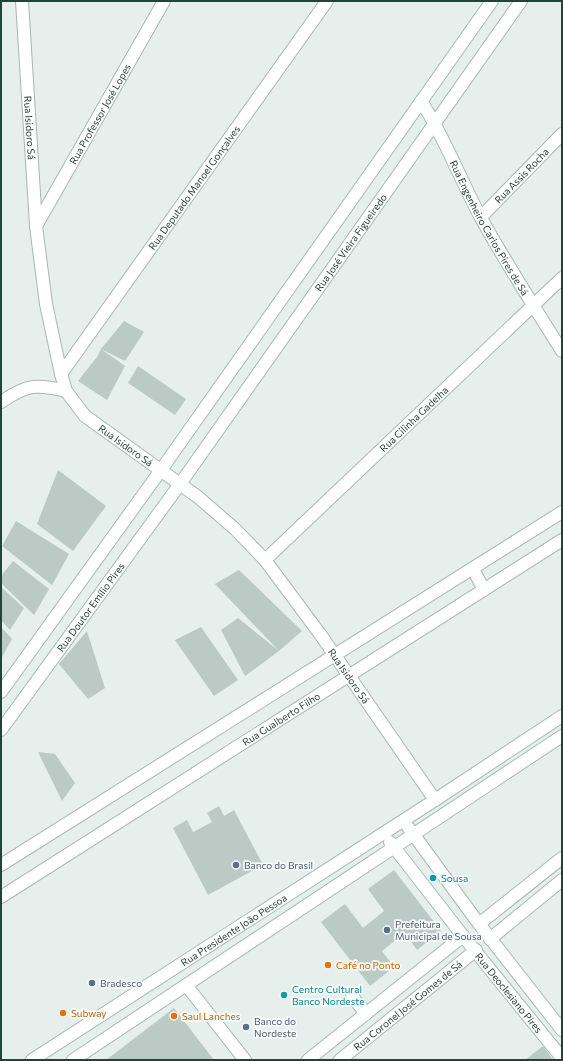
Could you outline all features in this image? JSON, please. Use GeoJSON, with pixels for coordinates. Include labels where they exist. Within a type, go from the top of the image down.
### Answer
{"type":"FeatureCollection","features":[{"type":"Feature","properties":{"kind":"street","name":"Rua Isidoro Sá"},"geometry":{"type":"LineString","coordinates":[[22,1],[36,226],[46,304],[66,391],[85,416],[198,497],[235,529],[265,560],[335,656],[435,800]]}},
{"type":"Feature","properties":{"kind":"street","name":"Rua Professor José Lopes"},"geometry":{"type":"LineString","coordinates":[[36,226],[164,1]]}},
{"type":"Feature","properties":{"kind":"street","name":"Rua Deputado Manoel Gonçalves"},"geometry":{"type":"LineString","coordinates":[[61,374],[327,1]]}},
{"type":"Feature","properties":{"kind":"street"},"geometry":{"type":"LineString","coordinates":[[1,692],[161,470],[492,1]]}},
{"type":"Feature","properties":{"kind":"street","name":"Rua José Vieira Figueiredo"},"geometry":{"type":"LineString","coordinates":[[180,484],[521,1]]}},
{"type":"Feature","properties":{"kind":"street","name":"Rua Engenheiro Carlos Pires de Sá"},"geometry":{"type":"LineString","coordinates":[[422,101],[435,123],[481,217],[562,351]]}},
{"type":"Feature","properties":{"kind":"street","name":"Rua Assis Rocha"},"geometry":{"type":"LineString","coordinates":[[481,217],[562,134]]}},
{"type":"Feature","properties":{"kind":"street","name":"Rua Cilinha Gadelha"},"geometry":{"type":"LineString","coordinates":[[265,560],[562,278]]}},
{"type":"Feature","properties":{"kind":"street"},"geometry":{"type":"LineString","coordinates":[[2,400],[21,390],[33,386],[44,386],[66,391]]}},
{"type":"Feature","properties":{"kind":"street","name":"Rua Doutor Emílio Pires"},"geometry":{"type":"LineString","coordinates":[[1,730],[180,484]]}},
{"type":"Feature","properties":{"kind":"street"},"geometry":{"type":"LineString","coordinates":[[1,865],[562,512]]}},
{"type":"Feature","properties":{"kind":"street","name":"Rua Gualberto Filho"},"geometry":{"type":"LineString","coordinates":[[1,897],[562,540]]}},
{"type":"Feature","properties":{"kind":"street"},"geometry":{"type":"LineString","coordinates":[[473,569],[484,590]]}},
{"type":"Feature","properties":{"kind":"street","name":"Rua Presidente João Pessoa"},"geometry":{"type":"LineString","coordinates":[[32,1060],[435,800],[562,716]]}},
{"type":"Feature","properties":{"kind":"street","name":"Rua Presidente João Pessoa"},"geometry":{"type":"LineString","coordinates":[[73,1060],[562,736]]}},
{"type":"Feature","properties":{"kind":"street","name":"Rua Deoclesiano Pires"},"geometry":{"type":"LineString","coordinates":[[403,820],[479,924],[562,1030]]}},
{"type":"Feature","properties":{"kind":"street","name":"Rua Deoclesiano Pires"},"geometry":{"type":"LineString","coordinates":[[384,833],[463,936],[476,950],[562,1058]]}},
{"type":"Feature","properties":{"kind":"street"},"geometry":{"type":"LineString","coordinates":[[479,924],[562,858]]}},
{"type":"Feature","properties":{"kind":"street"},"geometry":{"type":"LineString","coordinates":[[490,938],[562,880]]}},
{"type":"Feature","properties":{"kind":"street","name":"Rua Coronel José Gomes de Sá"},"geometry":{"type":"LineString","coordinates":[[308,1060],[463,936]]}},
{"type":"Feature","properties":{"kind":"street","name":"Rua Coronel José Gomes de Sá"},"geometry":{"type":"LineString","coordinates":[[340,1060],[476,950]]}},
{"type":"Feature","properties":{"kind":"street"},"geometry":{"type":"LineString","coordinates":[[186,985],[245,1060]]}},
{"type":"Feature","properties":{"kind":"street"},"geometry":{"type":"LineString","coordinates":[[352,996],[366,1014]]}},
{"type":"Feature","properties":{"kind":"building"},"geometry":{"type":"Polygon","coordinates":[[[124,321],[144,332],[125,361],[101,349],[124,321]]]}},
{"type":"Feature","properties":{"kind":"building"},"geometry":{"type":"Polygon","coordinates":[[[101,349],[125,366],[107,400],[78,381],[97,357],[101,349]]]}},
{"type":"Feature","properties":{"kind":"building"},"geometry":{"type":"Polygon","coordinates":[[[138,366],[186,399],[175,415],[128,383],[138,366]]]}},
{"type":"Feature","properties":{"kind":"building"},"geometry":{"type":"Polygon","coordinates":[[[58,470],[106,506],[73,551],[37,524],[58,470]]]}},
{"type":"Feature","properties":{"kind":"building"},"geometry":{"type":"Polygon","coordinates":[[[16,521],[69,554],[52,585],[2,546],[16,521]]]}},
{"type":"Feature","properties":{"kind":"building"},"geometry":{"type":"Polygon","coordinates":[[[13,561],[49,589],[34,615],[1,583],[1,576],[13,561]]]}},
{"type":"Feature","properties":{"kind":"building"},"geometry":{"type":"Polygon","coordinates":[[[239,570],[302,631],[279,651],[215,584],[239,570]]]}},
{"type":"Feature","properties":{"kind":"building"},"geometry":{"type":"Polygon","coordinates":[[[1,587],[24,608],[10,630],[1,620],[1,587]]]}},
{"type":"Feature","properties":{"kind":"building"},"geometry":{"type":"Polygon","coordinates":[[[238,618],[279,651],[245,676],[221,630],[238,618]]]}},
{"type":"Feature","properties":{"kind":"building"},"geometry":{"type":"Polygon","coordinates":[[[1,627],[12,639],[1,659],[1,627]]]}},
{"type":"Feature","properties":{"kind":"building"},"geometry":{"type":"Polygon","coordinates":[[[201,627],[238,680],[214,696],[175,640],[201,627]]]}},
{"type":"Feature","properties":{"kind":"building"},"geometry":{"type":"Polygon","coordinates":[[[87,631],[105,688],[88,699],[59,664],[87,631]]]}},
{"type":"Feature","properties":{"kind":"building"},"geometry":{"type":"Polygon","coordinates":[[[38,752],[55,754],[75,783],[62,801],[38,752]]]}},
{"type":"Feature","properties":{"kind":"building"},"geometry":{"type":"Polygon","coordinates":[[[219,806],[224,816],[234,810],[263,865],[208,895],[173,828],[187,820],[193,832],[212,822],[207,813],[219,806]]]}},
{"type":"Feature","properties":{"kind":"building","name":"Prefeitura Municipal de Sousa"},"geometry":{"type":"Polygon","coordinates":[[[394,870],[441,931],[417,950],[405,933],[382,951],[394,967],[370,986],[321,922],[345,904],[363,928],[384,911],[368,889],[394,870]]]}},
{"type":"Feature","properties":{"kind":"building"},"geometry":{"type":"Polygon","coordinates":[[[174,1008],[214,1060],[106,1060],[174,1008]]]}},
{"type":"Feature","properties":{"kind":"building"},"geometry":{"type":"Polygon","coordinates":[[[543,1046],[553,1060],[525,1060],[543,1046]]]}},
{"type":"Feature","properties":{"kind":"place","name":"Banco do Brasil"},"geometry":{"type":"Point","coordinates":[236,865]}},
{"type":"Feature","properties":{"kind":"place","name":"Sousa"},"geometry":{"type":"Point","coordinates":[433,878]}},
{"type":"Feature","properties":{"kind":"place","name":"Prefeitura Municipal de Sousa"},"geometry":{"type":"Point","coordinates":[387,930]}},
{"type":"Feature","properties":{"kind":"place","name":"Café no Ponto"},"geometry":{"type":"Point","coordinates":[328,965]}},
{"type":"Feature","properties":{"kind":"place","name":"Bradesco"},"geometry":{"type":"Point","coordinates":[92,983]}},
{"type":"Feature","properties":{"kind":"place","name":"Centro Cultural Banco Nordeste"},"geometry":{"type":"Point","coordinates":[284,995]}},
{"type":"Feature","properties":{"kind":"place","name":"Subway"},"geometry":{"type":"Point","coordinates":[63,1013]}},
{"type":"Feature","properties":{"kind":"place","name":"Saul Lanches"},"geometry":{"type":"Point","coordinates":[174,1016]}},
{"type":"Feature","properties":{"kind":"place","name":"Banco do Nordeste"},"geometry":{"type":"Point","coordinates":[246,1027]}}]}
